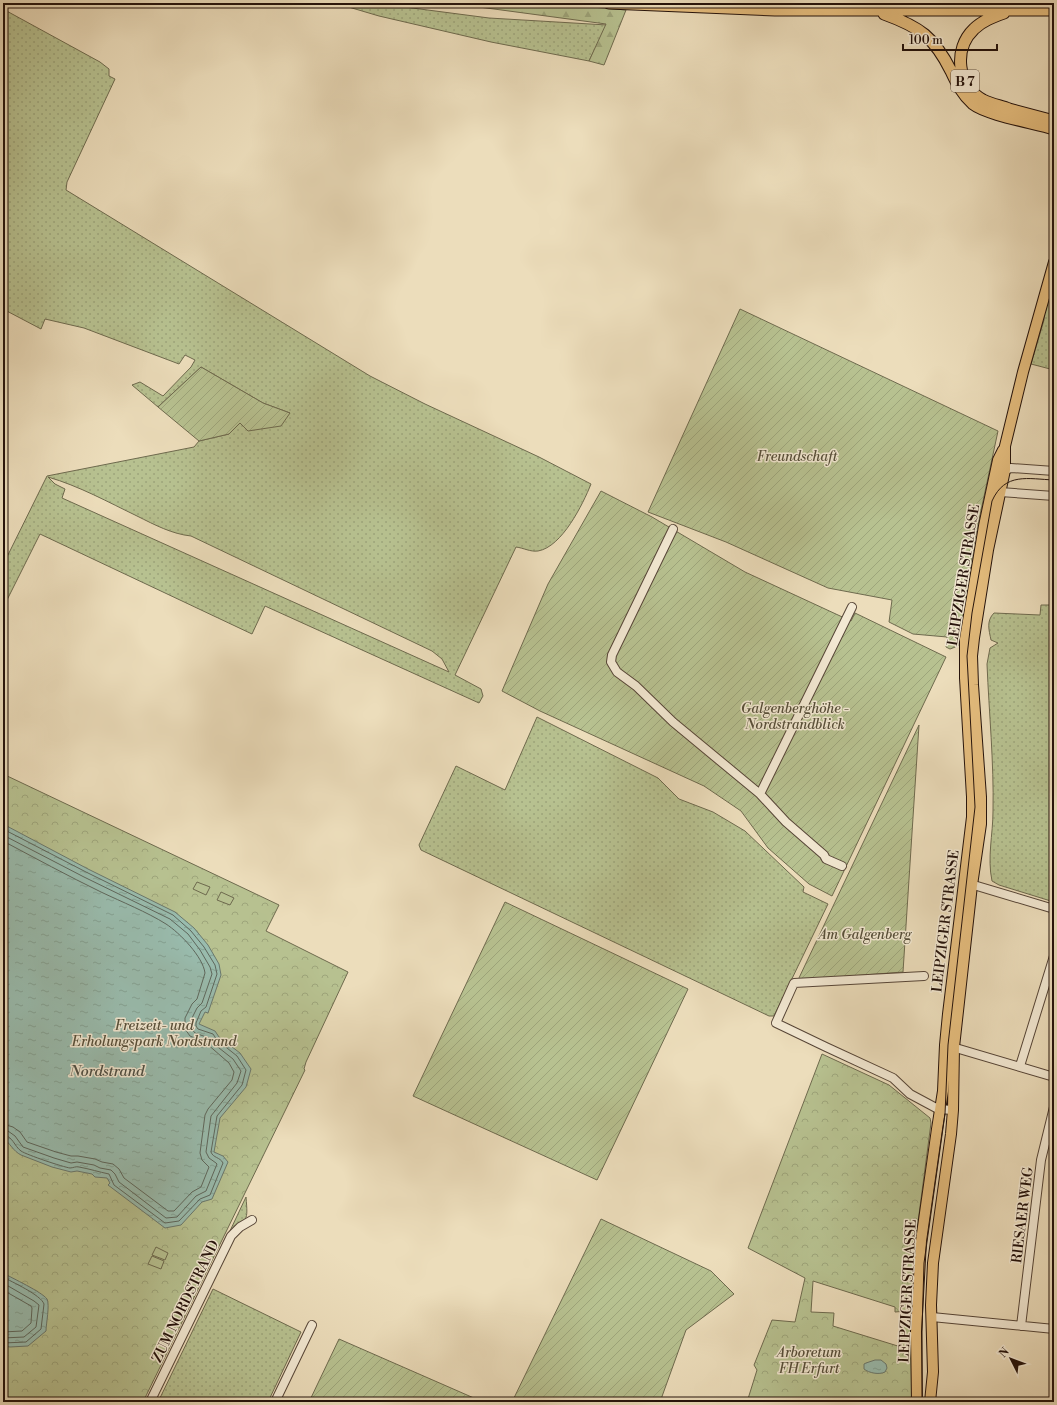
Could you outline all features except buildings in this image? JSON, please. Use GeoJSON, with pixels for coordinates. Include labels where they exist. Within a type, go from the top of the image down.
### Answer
{"type":"FeatureCollection","features":[{"type":"Feature","properties":{"kind":"highway","name":"B 7"},"geometry":{"type":"LineString","coordinates":[[609,3],[743,9],[876,11],[1054,10]]}},
{"type":"Feature","properties":{"kind":"highway","name":"B 7"},"geometry":{"type":"LineString","coordinates":[[1012,10],[983,22],[968,35],[963,45],[960,60],[963,76],[970,89],[982,100],[1054,121]]}},
{"type":"Feature","properties":{"kind":"highway","name":"B 7"},"geometry":{"type":"LineString","coordinates":[[876,11],[910,24],[934,42],[962,92],[974,105],[1002,115],[1054,129]]}},
{"type":"Feature","properties":{"kind":"main road","name":"LEIPZIGER STRASSE"},"geometry":{"type":"LineString","coordinates":[[917,1402],[917,1318],[921,1241],[936,1129],[941,1109],[968,883],[972,803],[964,678],[965,639],[984,526],[998,460],[1005,446],[1023,372],[1054,262]]}},
{"type":"Feature","properties":{"kind":"main road","name":"LEIPZIGER STRASSE"},"geometry":{"type":"LineString","coordinates":[[968,883],[981,824],[981,797],[972,656],[987,558],[1005,470],[1005,446]]}},
{"type":"Feature","properties":{"kind":"main road","name":"LEIPZIGER STRASSE"},"geometry":{"type":"LineString","coordinates":[[930,1402],[933,1372],[933,1263],[945,1182],[953,1110],[949,1046]]}},
{"type":"Feature","properties":{"kind":"main road"},"geometry":{"type":"LineString","coordinates":[[917,1318],[932,1317]]}},
{"type":"Feature","properties":{"kind":"street"},"geometry":{"type":"LineString","coordinates":[[1054,470],[1011,468],[1005,470],[994,478],[1000,492],[1054,496]]}},
{"type":"Feature","properties":{"kind":"street"},"geometry":{"type":"LineString","coordinates":[[673,529],[612,655],[611,662],[617,672],[636,686],[673,722],[760,794],[786,822],[824,855],[826,859],[842,866]]}},
{"type":"Feature","properties":{"kind":"street"},"geometry":{"type":"LineString","coordinates":[[760,794],[852,607]]}},
{"type":"Feature","properties":{"kind":"street"},"geometry":{"type":"LineString","coordinates":[[968,883],[1054,909]]}},
{"type":"Feature","properties":{"kind":"street"},"geometry":{"type":"LineString","coordinates":[[1020,1066],[1054,956]]}},
{"type":"Feature","properties":{"kind":"street"},"geometry":{"type":"LineString","coordinates":[[924,976],[794,983],[776,1023],[893,1078],[910,1094],[941,1109],[953,1110]]}},
{"type":"Feature","properties":{"kind":"street"},"geometry":{"type":"LineString","coordinates":[[949,1046],[1054,1077]]}},
{"type":"Feature","properties":{"kind":"street","name":"RIESAER WEG"},"geometry":{"type":"LineString","coordinates":[[1021,1326],[1042,1160],[1054,1107]]}},
{"type":"Feature","properties":{"kind":"street","name":"ZUM NORDSTRAND"},"geometry":{"type":"LineString","coordinates":[[150,1402],[231,1236],[240,1227],[252,1220]]}},
{"type":"Feature","properties":{"kind":"street"},"geometry":{"type":"LineString","coordinates":[[932,1317],[1054,1329]]}},
{"type":"Feature","properties":{"kind":"street"},"geometry":{"type":"LineString","coordinates":[[274,1402],[312,1325]]}},
{"type":"Feature","properties":{"kind":"green space"},"geometry":{"type":"Polygon","coordinates":[[[335,3],[374,3],[489,18],[607,25],[589,61],[491,42],[379,16],[335,3]]]}},
{"type":"Feature","properties":{"kind":"green space"},"geometry":{"type":"Polygon","coordinates":[[[449,3],[547,3],[626,10],[604,65],[589,61],[606,24],[449,3]]]}},
{"type":"Feature","properties":{"kind":"green space"},"geometry":{"type":"Polygon","coordinates":[[[3,9],[100,62],[109,69],[109,76],[115,79],[67,182],[66,190],[370,376],[425,404],[539,457],[591,484],[577,513],[555,542],[547,548],[538,551],[516,547],[455,675],[481,689],[483,696],[479,703],[265,606],[252,634],[40,534],[3,608],[3,565],[47,476],[194,447],[199,441],[229,434],[240,423],[290,413],[263,403],[201,367],[158,407],[132,385],[140,382],[163,396],[191,367],[195,360],[185,355],[179,364],[84,328],[45,319],[41,329],[3,309],[3,9]],[[48,477],[55,484],[65,489],[62,498],[449,672],[442,659],[432,651],[191,536],[164,529],[71,485],[48,477]]]}},
{"type":"Feature","properties":{"kind":"green space"},"geometry":{"type":"Polygon","coordinates":[[[1054,280],[1054,370],[1031,364],[1054,280]]]}},
{"type":"Feature","properties":{"kind":"green space","name":"Freundschaft"},"geometry":{"type":"Polygon","coordinates":[[[740,309],[998,431],[976,534],[958,646],[950,649],[946,647],[947,637],[913,634],[889,622],[892,600],[828,588],[726,542],[648,512],[740,309]]]}},
{"type":"Feature","properties":{"kind":"green space"},"geometry":{"type":"Polygon","coordinates":[[[201,367],[263,403],[290,413],[281,426],[248,431],[240,423],[229,434],[199,441],[158,407],[201,367]]]}},
{"type":"Feature","properties":{"kind":"green space","name":"Galgenberghöhe - Nordstrandblick"},"geometry":{"type":"Polygon","coordinates":[[[601,491],[652,517],[745,572],[851,621],[855,613],[946,657],[832,896],[809,884],[768,848],[741,811],[704,786],[540,711],[502,691],[548,584],[601,491]]]}},
{"type":"Feature","properties":{"kind":"green space"},"geometry":{"type":"Polygon","coordinates":[[[1041,605],[1054,605],[1054,902],[999,885],[992,881],[990,863],[993,793],[987,664],[990,648],[998,643],[991,640],[989,622],[994,613],[1040,615],[1041,605]]]}},
{"type":"Feature","properties":{"kind":"green space"},"geometry":{"type":"Polygon","coordinates":[[[537,717],[658,778],[679,799],[713,812],[745,831],[804,887],[803,892],[828,904],[774,1016],[769,1016],[421,850],[419,845],[456,766],[505,790],[537,717]]]}},
{"type":"Feature","properties":{"kind":"green space","name":"Am Galgenberg"},"geometry":{"type":"Polygon","coordinates":[[[919,725],[903,972],[798,980],[919,725]]]}},
{"type":"Feature","properties":{"kind":"green space","name":"Freizeit- und Erholungspark Nordstrand"},"geometry":{"type":"Polygon","coordinates":[[[3,774],[279,905],[266,931],[348,972],[306,1062],[305,1070],[143,1402],[3,1402],[3,774]]]}},
{"type":"Feature","properties":{"kind":"green space"},"geometry":{"type":"Polygon","coordinates":[[[197,882],[210,887],[206,895],[193,889],[197,882]]]}},
{"type":"Feature","properties":{"kind":"green space"},"geometry":{"type":"Polygon","coordinates":[[[221,892],[234,898],[230,905],[217,900],[221,892]]]}},
{"type":"Feature","properties":{"kind":"green space"},"geometry":{"type":"Polygon","coordinates":[[[505,902],[688,989],[597,1180],[413,1096],[505,902]]]}},
{"type":"Feature","properties":{"kind":"green space","name":"Arboretum FH Erfurt"},"geometry":{"type":"Polygon","coordinates":[[[822,1054],[889,1085],[930,1118],[931,1123],[913,1260],[912,1306],[907,1311],[895,1312],[895,1307],[813,1281],[811,1312],[834,1313],[833,1326],[901,1347],[903,1325],[911,1328],[913,1402],[747,1402],[757,1370],[754,1365],[772,1320],[795,1322],[805,1278],[748,1248],[822,1054]]]}},
{"type":"Feature","properties":{"kind":"green space"},"geometry":{"type":"Polygon","coordinates":[[[246,1197],[247,1215],[240,1225],[229,1233],[246,1197]]]}},
{"type":"Feature","properties":{"kind":"green space"},"geometry":{"type":"Polygon","coordinates":[[[601,1219],[711,1271],[734,1294],[686,1330],[660,1402],[512,1402],[601,1219]]]}},
{"type":"Feature","properties":{"kind":"green space"},"geometry":{"type":"Polygon","coordinates":[[[156,1247],[168,1253],[165,1260],[152,1255],[156,1247]]]}},
{"type":"Feature","properties":{"kind":"green space"},"geometry":{"type":"Polygon","coordinates":[[[152,1256],[164,1261],[161,1269],[148,1264],[152,1256]]]}},
{"type":"Feature","properties":{"kind":"green space"},"geometry":{"type":"Polygon","coordinates":[[[213,1289],[301,1332],[268,1402],[158,1402],[213,1289]]]}},
{"type":"Feature","properties":{"kind":"green space"},"geometry":{"type":"Polygon","coordinates":[[[339,1339],[483,1402],[309,1402],[339,1339]]]}},
{"type":"Feature","properties":{"kind":"water","name":"Nordstrand"},"geometry":{"type":"Polygon","coordinates":[[[3,824],[88,869],[175,912],[194,928],[208,945],[219,964],[221,975],[208,1013],[205,1012],[199,1024],[215,1031],[219,1037],[240,1053],[251,1069],[246,1087],[220,1118],[214,1152],[223,1156],[228,1162],[212,1199],[202,1202],[181,1225],[165,1228],[108,1185],[110,1183],[107,1178],[95,1177],[92,1174],[77,1171],[71,1172],[52,1167],[21,1155],[3,1138],[3,824]]]}},
{"type":"Feature","properties":{"kind":"water"},"geometry":{"type":"Polygon","coordinates":[[[3,1273],[33,1289],[47,1299],[48,1310],[46,1331],[28,1346],[3,1346],[3,1273]]]}},
{"type":"Feature","properties":{"kind":"water"},"geometry":{"type":"Polygon","coordinates":[[[875,1360],[881,1360],[886,1364],[887,1368],[885,1372],[874,1373],[864,1369],[864,1364],[875,1360]]]}},
{"type":"Feature","properties":{"kind":"tram line"},"geometry":{"type":"LineString","coordinates":[[922,1402],[924,1263],[945,1114],[948,1045],[975,807],[967,656],[972,613],[992,501],[997,492],[1010,481],[1018,479],[1054,480]]}}]}
